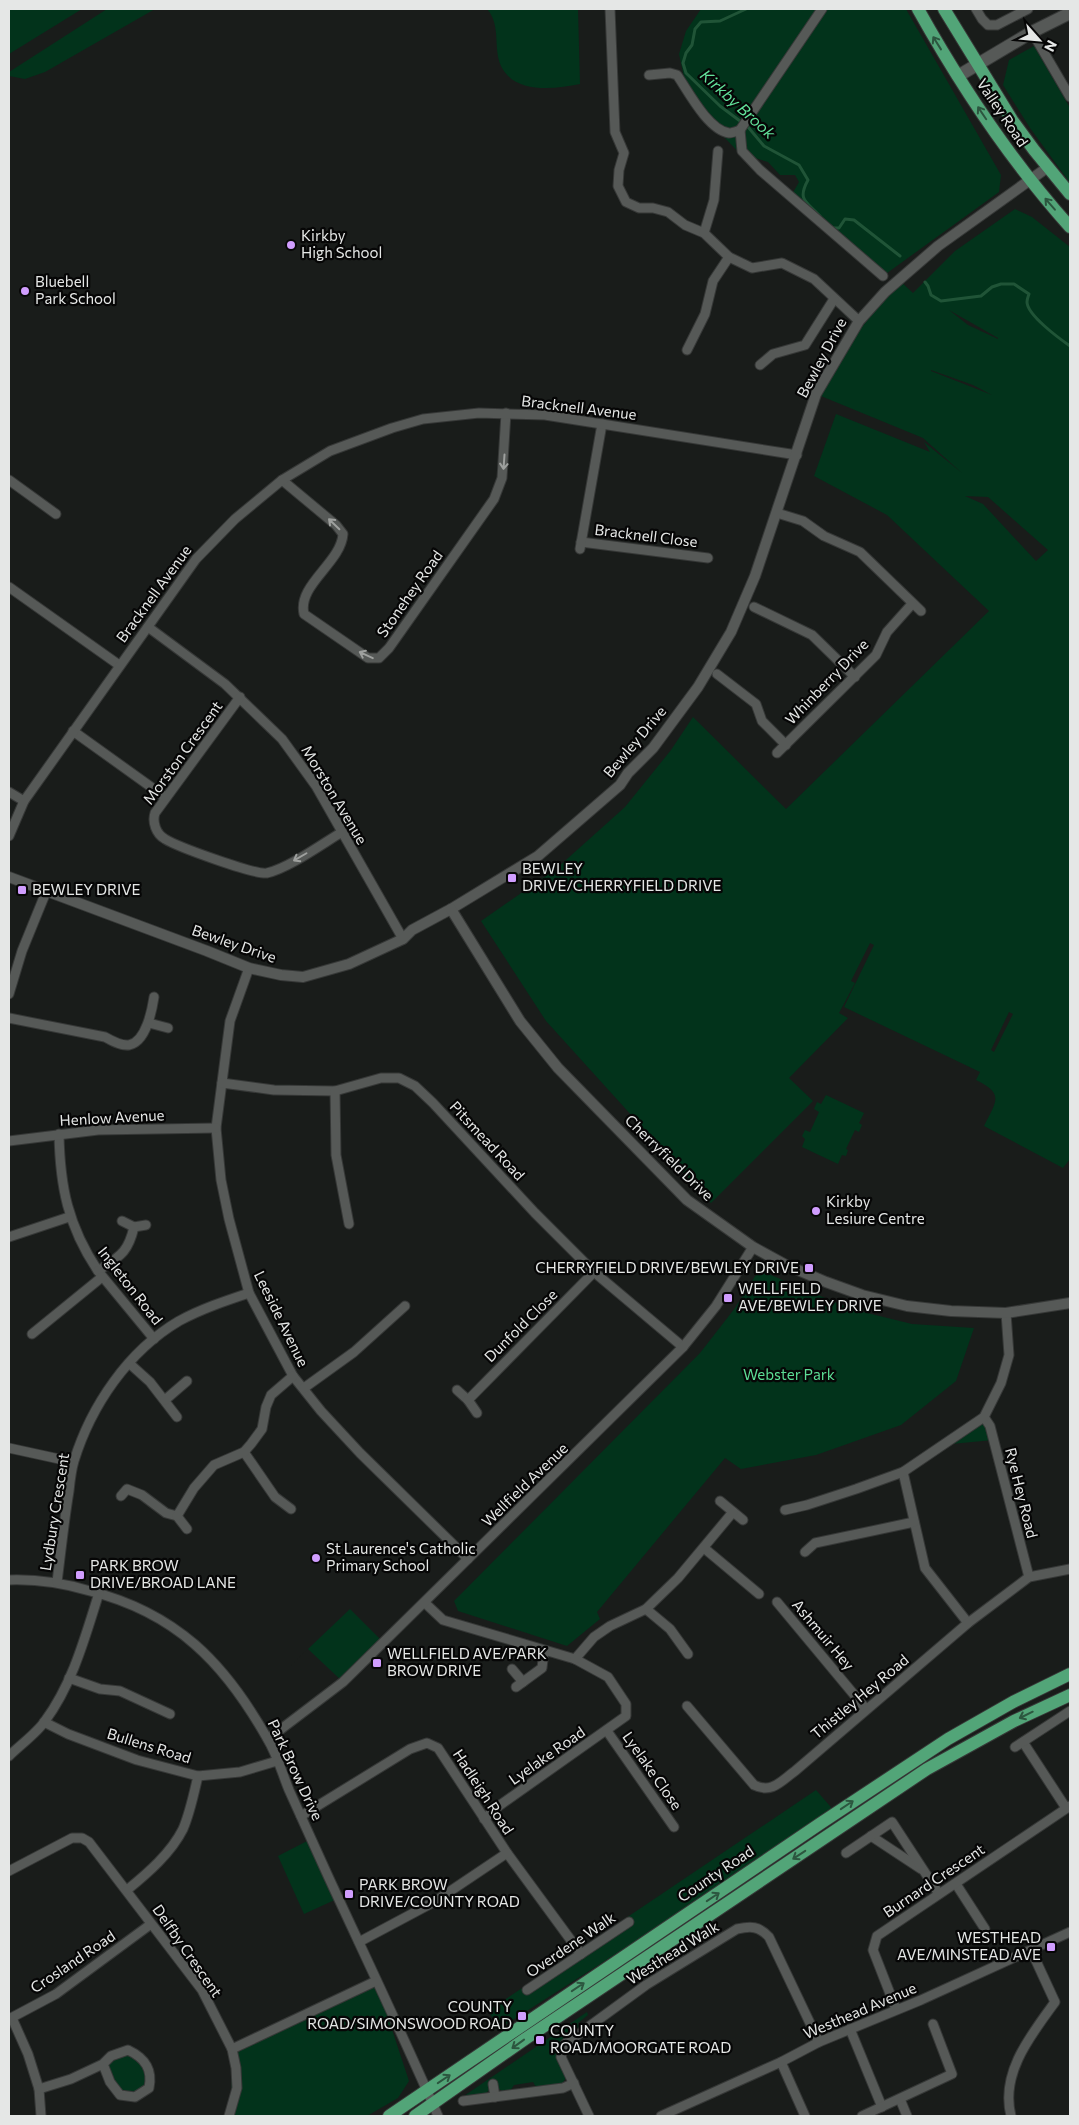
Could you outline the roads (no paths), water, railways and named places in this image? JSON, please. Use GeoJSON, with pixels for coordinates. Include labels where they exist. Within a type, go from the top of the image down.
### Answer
{"type":"FeatureCollection","features":[{"type":"Feature","properties":{"kind":"main road","name":"Valley Road"},"geometry":{"type":"LineString","coordinates":[[918,9],[958,76],[1007,150],[1030,181],[1070,227]]}},
{"type":"Feature","properties":{"kind":"main road","name":"Valley Road"},"geometry":{"type":"LineString","coordinates":[[944,9],[1012,120],[1070,194]]}},
{"type":"Feature","properties":{"kind":"main road"},"geometry":{"type":"LineString","coordinates":[[958,76],[1032,32],[1070,13]]}},
{"type":"Feature","properties":{"kind":"main road","name":"County Road"},"geometry":{"type":"LineString","coordinates":[[389,2116],[948,1739],[1013,1702],[1070,1674]]}},
{"type":"Feature","properties":{"kind":"main road","name":"County Road"},"geometry":{"type":"LineString","coordinates":[[415,2116],[435,2110],[525,2039],[927,1769],[981,1738],[1070,1695]]}},
{"type":"Feature","properties":{"kind":"street"},"geometry":{"type":"LineString","coordinates":[[610,9],[615,132],[624,153],[619,170],[618,186],[626,202],[639,208],[653,208],[668,212],[685,225],[704,233],[729,257],[752,268],[782,263],[814,279],[859,321]]}},
{"type":"Feature","properties":{"kind":"street"},"geometry":{"type":"LineString","coordinates":[[649,75],[670,73],[677,75],[704,114],[717,127],[728,133],[740,130],[822,9]]}},
{"type":"Feature","properties":{"kind":"street"},"geometry":{"type":"LineString","coordinates":[[976,9],[988,25],[997,25],[1028,9]]}},
{"type":"Feature","properties":{"kind":"street"},"geometry":{"type":"LineString","coordinates":[[1032,32],[1070,97]]}},
{"type":"Feature","properties":{"kind":"street"},"geometry":{"type":"LineString","coordinates":[[740,130],[742,151],[760,170],[883,276]]}},
{"type":"Feature","properties":{"kind":"street"},"geometry":{"type":"LineString","coordinates":[[704,233],[714,200],[718,151]]}},
{"type":"Feature","properties":{"kind":"street","name":"Bewley Drive"},"geometry":{"type":"LineString","coordinates":[[9,877],[249,968],[281,976],[303,977],[342,967],[403,939],[412,930],[452,909],[553,846],[620,785],[628,773],[653,748],[698,687],[731,632],[755,576],[816,394],[859,321],[885,292],[938,246],[1048,167]]}},
{"type":"Feature","properties":{"kind":"street"},"geometry":{"type":"LineString","coordinates":[[687,350],[705,314],[713,281],[729,257]]}},
{"type":"Feature","properties":{"kind":"street"},"geometry":{"type":"LineString","coordinates":[[760,365],[773,354],[805,345],[834,299]]}},
{"type":"Feature","properties":{"kind":"street"},"geometry":{"type":"LineString","coordinates":[[805,345],[810,354]]}},
{"type":"Feature","properties":{"kind":"street","name":"Bracknell Avenue"},"geometry":{"type":"LineString","coordinates":[[9,836],[24,801],[196,559],[235,520],[282,480],[330,451],[392,428],[423,419],[478,413],[506,413],[545,414],[797,455]]}},
{"type":"Feature","properties":{"kind":"street","name":"Stonehey Road"},"geometry":{"type":"LineString","coordinates":[[282,480],[336,525],[343,534],[340,546],[304,598],[302,607],[304,614],[368,658],[379,658],[389,648],[494,499],[502,478],[506,413]]}},
{"type":"Feature","properties":{"kind":"street","name":"Bracknell Close"},"geometry":{"type":"LineString","coordinates":[[602,424],[581,545],[708,558]]}},
{"type":"Feature","properties":{"kind":"street"},"geometry":{"type":"LineString","coordinates":[[9,480],[56,514]]}},
{"type":"Feature","properties":{"kind":"street"},"geometry":{"type":"LineString","coordinates":[[777,513],[803,521],[824,536],[860,552],[921,611]]}},
{"type":"Feature","properties":{"kind":"street"},"geometry":{"type":"LineString","coordinates":[[9,587],[120,665]]}},
{"type":"Feature","properties":{"kind":"street","name":"Whinberry Drive"},"geometry":{"type":"LineString","coordinates":[[777,753],[876,655],[887,632],[912,604]]}},
{"type":"Feature","properties":{"kind":"street"},"geometry":{"type":"LineString","coordinates":[[754,607],[812,635],[855,677]]}},
{"type":"Feature","properties":{"kind":"street","name":"Morston Avenue"},"geometry":{"type":"LineString","coordinates":[[148,627],[240,697],[269,724],[293,753],[316,786],[403,939]]}},
{"type":"Feature","properties":{"kind":"street"},"geometry":{"type":"LineString","coordinates":[[717,674],[756,704],[762,721],[786,745]]}},
{"type":"Feature","properties":{"kind":"street","name":"Morston Crescent"},"geometry":{"type":"LineString","coordinates":[[240,697],[165,796],[153,820],[156,830],[164,839],[261,874],[277,870],[342,832]]}},
{"type":"Feature","properties":{"kind":"street"},"geometry":{"type":"LineString","coordinates":[[73,731],[165,796]]}},
{"type":"Feature","properties":{"kind":"street"},"geometry":{"type":"LineString","coordinates":[[9,792],[24,801]]}},
{"type":"Feature","properties":{"kind":"street"},"geometry":{"type":"LineString","coordinates":[[9,994],[11,975],[46,892]]}},
{"type":"Feature","properties":{"kind":"street","name":"Cherryfield Drive"},"geometry":{"type":"LineString","coordinates":[[452,909],[520,1021],[558,1068],[687,1200],[753,1247],[811,1276],[876,1298],[907,1306],[951,1311],[1006,1313],[1070,1303]]}},
{"type":"Feature","properties":{"kind":"street","name":"Leeside Avenue"},"geometry":{"type":"LineString","coordinates":[[249,968],[230,1021],[216,1128],[221,1180],[237,1254],[249,1292],[293,1376],[321,1411],[360,1453],[468,1559]]}},
{"type":"Feature","properties":{"kind":"street"},"geometry":{"type":"LineString","coordinates":[[9,1018],[106,1037],[117,1043],[129,1045],[136,1040],[149,1023],[154,997]]}},
{"type":"Feature","properties":{"kind":"street"},"geometry":{"type":"LineString","coordinates":[[149,1023],[168,1028]]}},
{"type":"Feature","properties":{"kind":"street","name":"Pitsmead Road"},"geometry":{"type":"LineString","coordinates":[[222,1084],[274,1090],[336,1091],[381,1078],[399,1078],[416,1086],[535,1213],[594,1272],[683,1347]]}},
{"type":"Feature","properties":{"kind":"street"},"geometry":{"type":"LineString","coordinates":[[336,1091],[336,1155],[349,1224]]}},
{"type":"Feature","properties":{"kind":"street","name":"Henlow Avenue"},"geometry":{"type":"LineString","coordinates":[[9,1141],[98,1130],[216,1128]]}},
{"type":"Feature","properties":{"kind":"street","name":"Ingleton Road"},"geometry":{"type":"LineString","coordinates":[[60,1134],[63,1184],[69,1217],[100,1274],[154,1339]]}},
{"type":"Feature","properties":{"kind":"street"},"geometry":{"type":"LineString","coordinates":[[9,1237],[69,1217]]}},
{"type":"Feature","properties":{"kind":"street"},"geometry":{"type":"LineString","coordinates":[[122,1220],[134,1227],[146,1225]]}},
{"type":"Feature","properties":{"kind":"street"},"geometry":{"type":"LineString","coordinates":[[32,1334],[130,1245],[134,1227]]}},
{"type":"Feature","properties":{"kind":"street","name":"Wellfield Avenue"},"geometry":{"type":"LineString","coordinates":[[268,1739],[341,1684],[425,1604],[468,1559],[683,1347],[716,1306],[753,1247]]}},
{"type":"Feature","properties":{"kind":"street","name":"Dunfold Close"},"geometry":{"type":"LineString","coordinates":[[468,1400],[594,1272]]}},
{"type":"Feature","properties":{"kind":"street","name":"Lydbury Crescent"},"geometry":{"type":"LineString","coordinates":[[57,1582],[73,1462],[88,1425],[110,1386],[154,1339],[179,1322],[210,1306],[249,1292]]}},
{"type":"Feature","properties":{"kind":"street"},"geometry":{"type":"LineString","coordinates":[[304,1388],[354,1352],[404,1306]]}},
{"type":"Feature","properties":{"kind":"street"},"geometry":{"type":"LineString","coordinates":[[785,1510],[848,1492],[903,1472],[984,1417],[1002,1383],[1009,1355],[1006,1313]]}},
{"type":"Feature","properties":{"kind":"street"},"geometry":{"type":"LineString","coordinates":[[130,1364],[150,1382],[177,1417]]}},
{"type":"Feature","properties":{"kind":"street"},"geometry":{"type":"LineString","coordinates":[[177,1516],[194,1488],[214,1464],[244,1452],[262,1429],[266,1407],[272,1395],[293,1376]]}},
{"type":"Feature","properties":{"kind":"street"},"geometry":{"type":"LineString","coordinates":[[165,1400],[187,1381]]}},
{"type":"Feature","properties":{"kind":"street"},"geometry":{"type":"LineString","coordinates":[[457,1390],[468,1400],[477,1413]]}},
{"type":"Feature","properties":{"kind":"street","name":"Rye Hey Road"},"geometry":{"type":"LineString","coordinates":[[984,1417],[990,1426],[1029,1577]]}},
{"type":"Feature","properties":{"kind":"street"},"geometry":{"type":"LineString","coordinates":[[9,1448],[73,1462]]}},
{"type":"Feature","properties":{"kind":"street"},"geometry":{"type":"LineString","coordinates":[[244,1452],[275,1497],[291,1509]]}},
{"type":"Feature","properties":{"kind":"street"},"geometry":{"type":"LineString","coordinates":[[903,1472],[925,1568],[968,1623]]}},
{"type":"Feature","properties":{"kind":"street"},"geometry":{"type":"LineString","coordinates":[[127,1479],[124,1493],[142,1495],[166,1513],[177,1516],[187,1529]]}},
{"type":"Feature","properties":{"kind":"street"},"geometry":{"type":"LineString","coordinates":[[720,1501],[743,1520]]}},
{"type":"Feature","properties":{"kind":"street"},"geometry":{"type":"LineString","coordinates":[[425,1604],[443,1620],[575,1659],[594,1637],[610,1626],[646,1608],[678,1578],[733,1512]]}},
{"type":"Feature","properties":{"kind":"street"},"geometry":{"type":"LineString","coordinates":[[805,1552],[815,1543],[914,1522]]}},
{"type":"Feature","properties":{"kind":"street"},"geometry":{"type":"LineString","coordinates":[[704,1548],[759,1594]]}},
{"type":"Feature","properties":{"kind":"street","name":"Thistley Hey Road"},"geometry":{"type":"LineString","coordinates":[[687,1706],[754,1784],[762,1788],[771,1789],[795,1771],[968,1623],[1029,1577],[1070,1569]]}},
{"type":"Feature","properties":{"kind":"street","name":"Park Brow Drive"},"geometry":{"type":"LineString","coordinates":[[9,1580],[29,1579],[57,1582],[99,1593],[143,1608],[178,1630],[211,1659],[229,1680],[268,1739],[301,1816],[435,2110]]}},
{"type":"Feature","properties":{"kind":"street"},"geometry":{"type":"LineString","coordinates":[[10,1751],[44,1722],[69,1678],[78,1658],[99,1593]]}},
{"type":"Feature","properties":{"kind":"street","name":"Ashmuir Hey"},"geometry":{"type":"LineString","coordinates":[[777,1602],[866,1709]]}},
{"type":"Feature","properties":{"kind":"street"},"geometry":{"type":"LineString","coordinates":[[646,1608],[670,1629],[688,1654]]}},
{"type":"Feature","properties":{"kind":"street"},"geometry":{"type":"LineString","coordinates":[[512,1669],[519,1684],[542,1668],[544,1651]]}},
{"type":"Feature","properties":{"kind":"street","name":"Lyelake Road"},"geometry":{"type":"LineString","coordinates":[[484,1819],[496,1808],[626,1716],[626,1704],[608,1677],[575,1659]]}},
{"type":"Feature","properties":{"kind":"street"},"geometry":{"type":"LineString","coordinates":[[69,1678],[100,1689],[120,1691],[170,1714]]}},
{"type":"Feature","properties":{"kind":"street"},"geometry":{"type":"LineString","coordinates":[[1015,1747],[1070,1712]]}},
{"type":"Feature","properties":{"kind":"street","name":"Bullens Road"},"geometry":{"type":"LineString","coordinates":[[44,1722],[68,1734],[137,1760],[198,1776],[240,1772],[277,1761]]}},
{"type":"Feature","properties":{"kind":"street","name":"Lyelake Close"},"geometry":{"type":"LineString","coordinates":[[607,1731],[674,1827]]}},
{"type":"Feature","properties":{"kind":"street"},"geometry":{"type":"LineString","coordinates":[[1023,1742],[1068,1807]]}},
{"type":"Feature","properties":{"kind":"street","name":"Hadleigh Road"},"geometry":{"type":"LineString","coordinates":[[301,1816],[410,1749],[427,1743],[438,1748],[507,1853],[581,1954]]}},
{"type":"Feature","properties":{"kind":"street"},"geometry":{"type":"LineString","coordinates":[[127,1890],[148,1873],[170,1848],[183,1829],[198,1776]]}},
{"type":"Feature","properties":{"kind":"street","name":"Burnard Crescent"},"geometry":{"type":"LineString","coordinates":[[896,2009],[873,1950],[873,1943],[877,1936],[1068,1807]]}},
{"type":"Feature","properties":{"kind":"street"},"geometry":{"type":"LineString","coordinates":[[846,1853],[894,1818],[939,1894]]}},
{"type":"Feature","properties":{"kind":"street"},"geometry":{"type":"LineString","coordinates":[[871,1836],[925,1872]]}},
{"type":"Feature","properties":{"kind":"street","name":"Delfby Crescent"},"geometry":{"type":"LineString","coordinates":[[9,1871],[72,1838],[82,1838],[89,1842],[202,1990],[232,2049],[236,2068],[237,2088],[229,2116]]}},
{"type":"Feature","properties":{"kind":"street"},"geometry":{"type":"LineString","coordinates":[[359,1942],[434,1902],[507,1853]]}},
{"type":"Feature","properties":{"kind":"street"},"geometry":{"type":"LineString","coordinates":[[956,1884],[986,1929]]}},
{"type":"Feature","properties":{"kind":"street","name":"Overdene Walk"},"geometry":{"type":"LineString","coordinates":[[527,1990],[629,1922]]}},
{"type":"Feature","properties":{"kind":"street","name":"Crosland Road"},"geometry":{"type":"LineString","coordinates":[[10,2019],[71,1983],[151,1924]]}},
{"type":"Feature","properties":{"kind":"street","name":"Westhead Walk"},"geometry":{"type":"LineString","coordinates":[[589,2116],[561,2057],[565,2044],[646,1985],[737,1929],[746,1927],[759,1928],[769,1937],[819,2042]]}},
{"type":"Feature","properties":{"kind":"street","name":"Westhead Avenue"},"geometry":{"type":"LineString","coordinates":[[664,2116],[781,2062],[819,2042],[922,2000],[1070,1932]]}},
{"type":"Feature","properties":{"kind":"street"},"geometry":{"type":"LineString","coordinates":[[1011,2116],[1009,2086],[1017,2060],[1031,2035],[1055,2002],[1031,1950]]}},
{"type":"Feature","properties":{"kind":"street"},"geometry":{"type":"LineString","coordinates":[[232,2049],[376,1981]]}},
{"type":"Feature","properties":{"kind":"street"},"geometry":{"type":"LineString","coordinates":[[10,2019],[28,2054],[39,2089],[41,2116]]}},
{"type":"Feature","properties":{"kind":"street"},"geometry":{"type":"LineString","coordinates":[[862,2116],[952,2074],[933,2024]]}},
{"type":"Feature","properties":{"kind":"street"},"geometry":{"type":"LineString","coordinates":[[850,2028],[882,2107]]}},
{"type":"Feature","properties":{"kind":"street"},"geometry":{"type":"LineString","coordinates":[[39,2089],[71,2079],[103,2064],[111,2056],[128,2050],[140,2056],[151,2076],[149,2088],[135,2097],[120,2095],[110,2082],[103,2064]]}},
{"type":"Feature","properties":{"kind":"street"},"geometry":{"type":"LineString","coordinates":[[781,2062],[805,2116]]}},
{"type":"Feature","properties":{"kind":"street"},"geometry":{"type":"LineString","coordinates":[[464,2101],[563,2088],[574,2083]]}},
{"type":"Feature","properties":{"kind":"street"},"geometry":{"type":"LineString","coordinates":[[493,2084],[495,2097]]}},
{"type":"Feature","properties":{"kind":"street"},"geometry":{"type":"LineString","coordinates":[[900,2099],[907,2116]]}},
{"type":"Feature","properties":{"kind":"waterway","name":"Kirkby Brook"},"geometry":{"type":"LineString","coordinates":[[746,9],[720,21],[701,22],[695,29],[692,45],[686,53],[683,63],[686,73],[720,106],[748,127],[764,146],[799,165],[808,180],[803,196],[820,216]]}},
{"type":"Feature","properties":{"kind":"waterway","name":"Kirkby Brook"},"geometry":{"type":"LineString","coordinates":[[831,228],[839,228],[845,219],[854,220],[900,256]]}},
{"type":"Feature","properties":{"kind":"waterway","name":"Kirkby Brook"},"geometry":{"type":"LineString","coordinates":[[925,282],[931,295],[941,301],[981,296],[992,287],[1001,284],[1014,284],[1029,294],[1028,307],[1038,320],[1070,346]]}},
{"type":"Feature","properties":{"kind":"place","name":"Kirkby High School"},"geometry":{"type":"Point","coordinates":[291,245]}},
{"type":"Feature","properties":{"kind":"place","name":"Bluebell Park School"},"geometry":{"type":"Point","coordinates":[25,291]}},
{"type":"Feature","properties":{"kind":"place","name":"BEWLEY DRIVE/CHERRYFIELD DRIVE"},"geometry":{"type":"Point","coordinates":[512,878]}},
{"type":"Feature","properties":{"kind":"place","name":"BEWLEY DRIVE"},"geometry":{"type":"Point","coordinates":[22,890]}},
{"type":"Feature","properties":{"kind":"place","name":"Kirkby Lesiure Centre"},"geometry":{"type":"Point","coordinates":[816,1211]}},
{"type":"Feature","properties":{"kind":"place","name":"CHERRYFIELD DRIVE/BEWLEY DRIVE"},"geometry":{"type":"Point","coordinates":[809,1268]}},
{"type":"Feature","properties":{"kind":"place","name":"WELLFIELD AVE/BEWLEY DRIVE"},"geometry":{"type":"Point","coordinates":[728,1298]}},
{"type":"Feature","properties":{"kind":"place","name":"St Laurence's Catholic Primary School"},"geometry":{"type":"Point","coordinates":[316,1558]}},
{"type":"Feature","properties":{"kind":"place","name":"PARK BROW DRIVE/BROAD LANE"},"geometry":{"type":"Point","coordinates":[80,1575]}},
{"type":"Feature","properties":{"kind":"place","name":"WELLFIELD AVE/PARK BROW DRIVE"},"geometry":{"type":"Point","coordinates":[377,1663]}},
{"type":"Feature","properties":{"kind":"place","name":"PARK BROW DRIVE/COUNTY ROAD"},"geometry":{"type":"Point","coordinates":[349,1894]}},
{"type":"Feature","properties":{"kind":"place","name":"WESTHEAD AVE/MINSTEAD AVE"},"geometry":{"type":"Point","coordinates":[1051,1947]}},
{"type":"Feature","properties":{"kind":"place","name":"COUNTY ROAD/SIMONSWOOD ROAD"},"geometry":{"type":"Point","coordinates":[522,2016]}},
{"type":"Feature","properties":{"kind":"place","name":"COUNTY ROAD/MOORGATE ROAD"},"geometry":{"type":"Point","coordinates":[540,2040]}},
{"type":"Feature","properties":{"kind":"park label","name":"Webster Park"},"geometry":{"type":"Point","coordinates":[789,1375]}}]}
